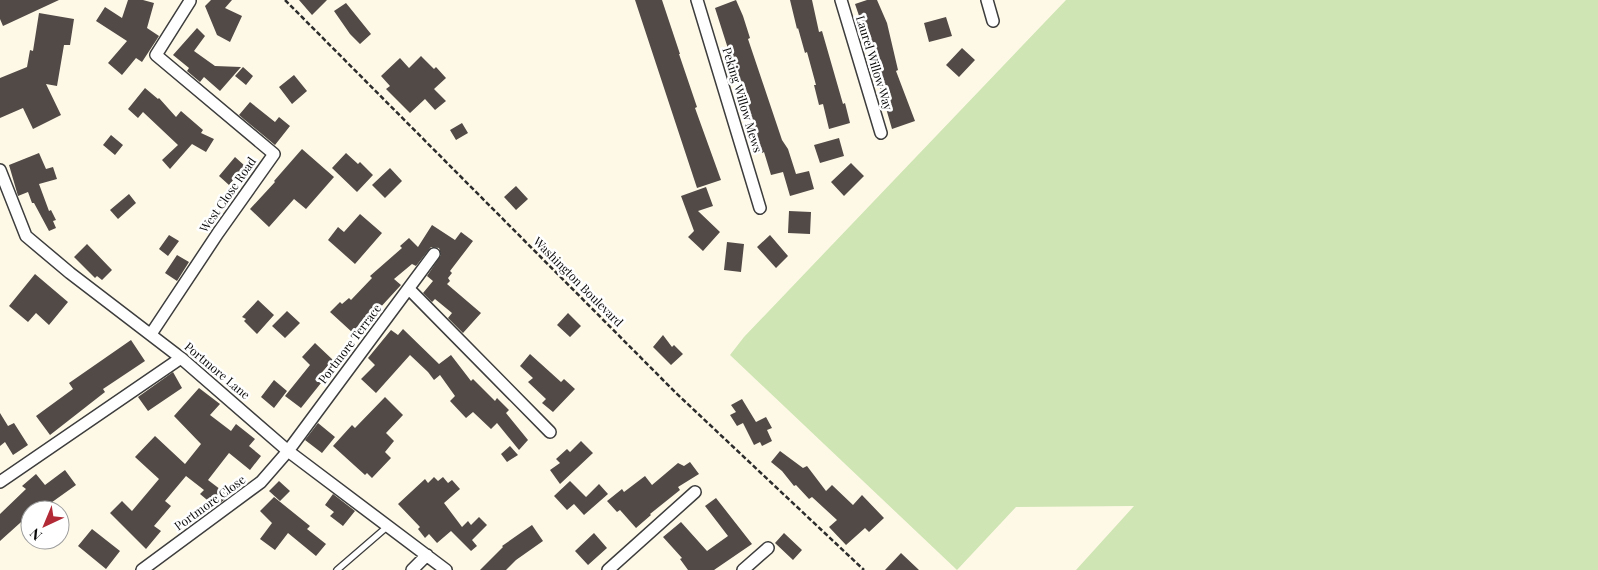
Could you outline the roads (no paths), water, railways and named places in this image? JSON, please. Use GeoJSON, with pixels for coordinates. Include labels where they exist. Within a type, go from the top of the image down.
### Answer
{"type":"FeatureCollection","features":[{"type":"Feature","properties":{"kind":"street","name":"Peking Willow Mews"},"geometry":{"type":"LineString","coordinates":[[697,0],[760,208]]}},
{"type":"Feature","properties":{"kind":"street","name":"Laurel Willow Way"},"geometry":{"type":"LineString","coordinates":[[841,0],[881,133]]}},
{"type":"Feature","properties":{"kind":"street"},"geometry":{"type":"LineString","coordinates":[[987,0],[993,21]]}},
{"type":"Feature","properties":{"kind":"street","name":"West Close Road"},"geometry":{"type":"LineString","coordinates":[[151,334],[218,233],[274,154],[156,55],[190,1]]}},
{"type":"Feature","properties":{"kind":"street","name":"Portmore Lane"},"geometry":{"type":"LineString","coordinates":[[0,170],[26,236],[70,273],[181,358],[288,451],[446,570]]}},
{"type":"Feature","properties":{"kind":"street","name":"Portmore Terrace"},"geometry":{"type":"LineString","coordinates":[[288,451],[434,254]]}},
{"type":"Feature","properties":{"kind":"street"},"geometry":{"type":"LineString","coordinates":[[409,289],[550,432]]}},
{"type":"Feature","properties":{"kind":"street"},"geometry":{"type":"LineString","coordinates":[[0,482],[181,358]]}},
{"type":"Feature","properties":{"kind":"street","name":"Portmore Close"},"geometry":{"type":"LineString","coordinates":[[142,570],[261,482],[288,451]]}},
{"type":"Feature","properties":{"kind":"street"},"geometry":{"type":"LineString","coordinates":[[608,570],[695,492]]}},
{"type":"Feature","properties":{"kind":"street"},"geometry":{"type":"LineString","coordinates":[[743,570],[768,548]]}},
{"type":"Feature","properties":{"kind":"street"},"geometry":{"type":"LineString","coordinates":[[412,570],[427,555]]}},
{"type":"Feature","properties":{"kind":"lane"},"geometry":{"type":"LineString","coordinates":[[337,570],[388,526]]}}]}
